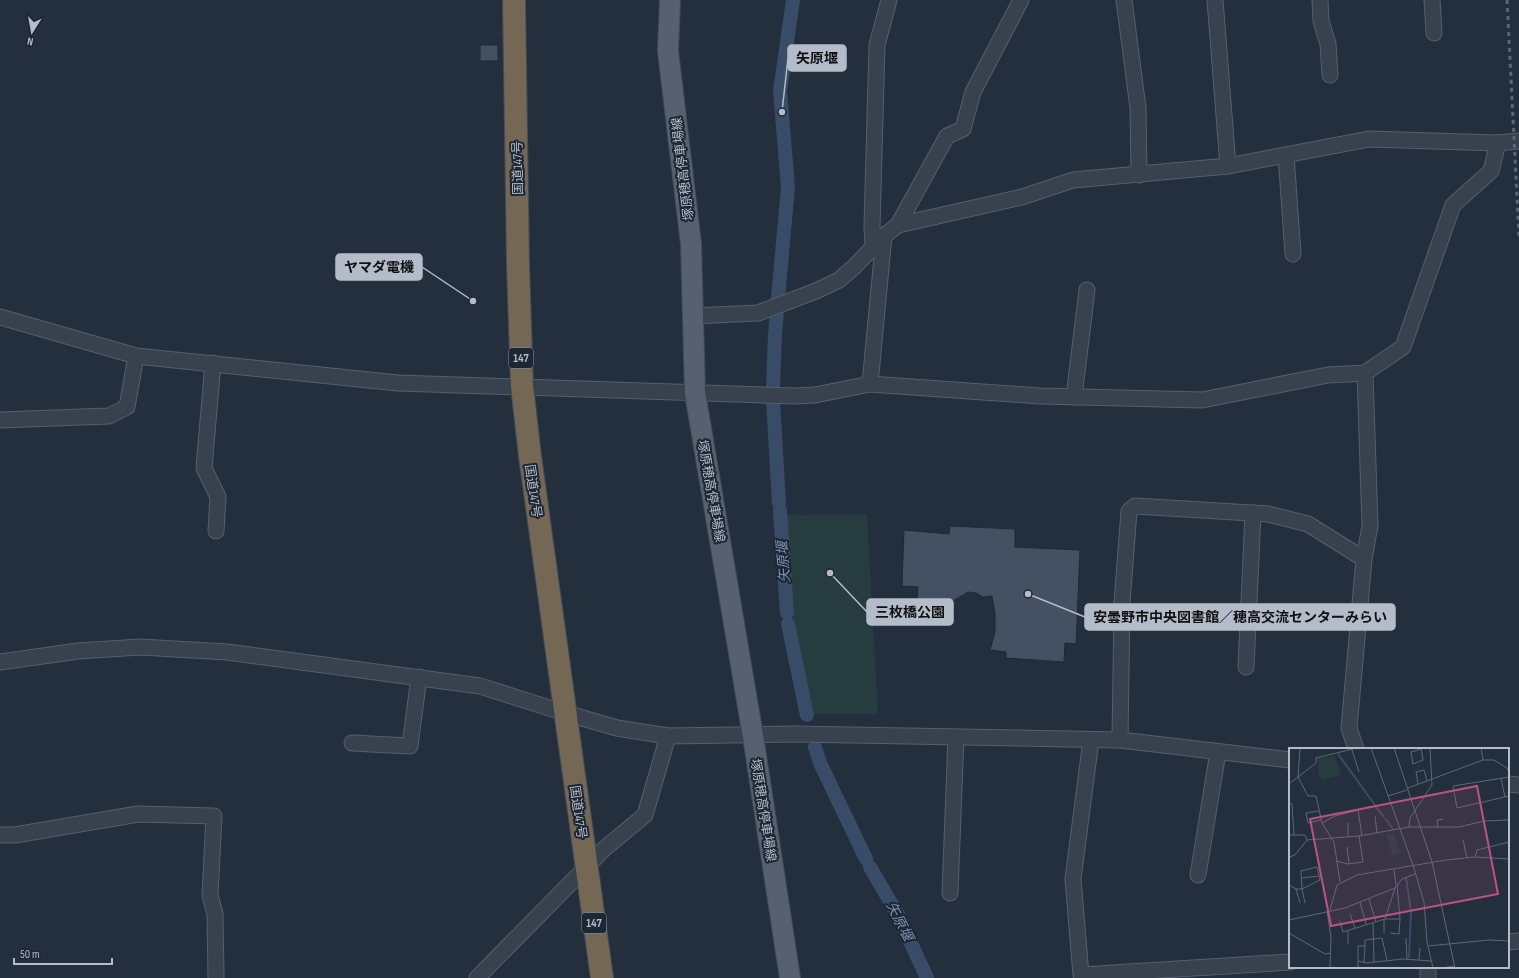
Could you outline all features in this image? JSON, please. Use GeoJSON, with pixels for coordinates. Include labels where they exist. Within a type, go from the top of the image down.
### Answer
{"type":"FeatureCollection","features":[{"type":"Feature","properties":{"kind":"highway","name":"国道147号"},"geometry":{"type":"LineString","coordinates":[[514,0],[518,265],[522,386],[530,456],[602,978]]}},
{"type":"Feature","properties":{"kind":"main road","name":"塚原穂高停車場線"},"geometry":{"type":"LineString","coordinates":[[670,0],[668,51],[691,244],[695,393],[753,736],[790,978]]}},
{"type":"Feature","properties":{"kind":"street"},"geometry":{"type":"LineString","coordinates":[[873,247],[872,226],[877,45],[889,0]]}},
{"type":"Feature","properties":{"kind":"street"},"geometry":{"type":"LineString","coordinates":[[692,316],[758,313],[816,291],[839,280],[884,236],[898,225],[947,136],[963,128],[973,92],[1020,0]]}},
{"type":"Feature","properties":{"kind":"street"},"geometry":{"type":"LineString","coordinates":[[1124,0],[1138,108],[1139,175]]}},
{"type":"Feature","properties":{"kind":"street"},"geometry":{"type":"LineString","coordinates":[[1215,0],[1228,166]]}},
{"type":"Feature","properties":{"kind":"street"},"geometry":{"type":"LineString","coordinates":[[1320,0],[1321,21],[1328,44],[1330,75]]}},
{"type":"Feature","properties":{"kind":"street"},"geometry":{"type":"LineString","coordinates":[[1432,0],[1434,33]]}},
{"type":"Feature","properties":{"kind":"street"},"geometry":{"type":"LineString","coordinates":[[898,225],[1022,197],[1073,180],[1228,166],[1369,139],[1498,143],[1519,141]]}},
{"type":"Feature","properties":{"kind":"street"},"geometry":{"type":"LineString","coordinates":[[0,317],[136,356],[398,383],[695,393],[815,395],[870,384],[1040,396],[1202,400],[1328,375],[1365,373],[1403,347],[1453,206],[1491,171],[1498,143]]}},
{"type":"Feature","properties":{"kind":"street"},"geometry":{"type":"LineString","coordinates":[[1286,155],[1293,254]]}},
{"type":"Feature","properties":{"kind":"street"},"geometry":{"type":"LineString","coordinates":[[870,384],[884,236]]}},
{"type":"Feature","properties":{"kind":"street"},"geometry":{"type":"LineString","coordinates":[[1074,397],[1087,290]]}},
{"type":"Feature","properties":{"kind":"street"},"geometry":{"type":"LineString","coordinates":[[0,420],[109,416],[127,407],[136,356]]}},
{"type":"Feature","properties":{"kind":"street"},"geometry":{"type":"LineString","coordinates":[[213,363],[204,468],[218,497],[216,531]]}},
{"type":"Feature","properties":{"kind":"street"},"geometry":{"type":"LineString","coordinates":[[1356,748],[1349,728],[1364,559],[1370,526],[1365,373]]}},
{"type":"Feature","properties":{"kind":"street"},"geometry":{"type":"LineString","coordinates":[[1120,740],[1122,603],[1129,511],[1135,506],[1268,514],[1308,524],[1364,559]]}},
{"type":"Feature","properties":{"kind":"street"},"geometry":{"type":"LineString","coordinates":[[1246,667],[1253,513]]}},
{"type":"Feature","properties":{"kind":"street"},"geometry":{"type":"LineString","coordinates":[[0,662],[78,652],[140,647],[227,652],[480,686],[617,728],[668,736],[753,736],[795,734],[1120,740],[1289,760]]}},
{"type":"Feature","properties":{"kind":"street"},"geometry":{"type":"LineString","coordinates":[[352,743],[410,746],[419,677]]}},
{"type":"Feature","properties":{"kind":"street"},"geometry":{"type":"LineString","coordinates":[[477,978],[604,849],[645,815],[668,736]]}},
{"type":"Feature","properties":{"kind":"street"},"geometry":{"type":"LineString","coordinates":[[950,893],[956,737]]}},
{"type":"Feature","properties":{"kind":"street"},"geometry":{"type":"LineString","coordinates":[[1091,740],[1073,879],[1081,975],[1289,962]]}},
{"type":"Feature","properties":{"kind":"street"},"geometry":{"type":"LineString","coordinates":[[1198,875],[1218,752]]}},
{"type":"Feature","properties":{"kind":"street"},"geometry":{"type":"LineString","coordinates":[[1509,784],[1519,785]]}},
{"type":"Feature","properties":{"kind":"street"},"geometry":{"type":"LineString","coordinates":[[0,835],[15,835],[138,814],[214,816],[210,895],[215,914],[216,978]]}},
{"type":"Feature","properties":{"kind":"street"},"geometry":{"type":"LineString","coordinates":[[1509,942],[1519,941]]}},
{"type":"Feature","properties":{"kind":"green space"},"geometry":{"type":"Polygon","coordinates":[[[867,514],[878,714],[812,714],[793,632],[784,515],[867,514]]]}},
{"type":"Feature","properties":{"kind":"building"},"geometry":{"type":"Polygon","coordinates":[[[480,45],[498,45],[498,61],[480,61],[480,45]]]}},
{"type":"Feature","properties":{"kind":"building"},"geometry":{"type":"Polygon","coordinates":[[[950,526],[1015,529],[1015,547],[1080,550],[1076,644],[1065,643],[1064,662],[1006,658],[1006,652],[990,650],[995,632],[995,614],[992,596],[983,597],[976,593],[968,592],[953,601],[917,604],[918,587],[902,586],[904,530],[949,534],[950,526]]]}},
{"type":"Feature","properties":{"kind":"waterway","name":"矢原堰"},"geometry":{"type":"LineString","coordinates":[[778,298],[788,187],[780,91],[793,0]]}},
{"type":"Feature","properties":{"kind":"waterway","name":"矢原堰"},"geometry":{"type":"LineString","coordinates":[[773,388],[777,311]]}},
{"type":"Feature","properties":{"kind":"waterway","name":"矢原堰"},"geometry":{"type":"LineString","coordinates":[[773,401],[779,503]]}},
{"type":"Feature","properties":{"kind":"waterway","name":"矢原堰"},"geometry":{"type":"LineString","coordinates":[[780,510],[787,613]]}},
{"type":"Feature","properties":{"kind":"waterway","name":"矢原堰"},"geometry":{"type":"LineString","coordinates":[[788,624],[807,715]]}},
{"type":"Feature","properties":{"kind":"waterway","name":"矢原堰"},"geometry":{"type":"LineString","coordinates":[[815,747],[820,763],[866,859]]}},
{"type":"Feature","properties":{"kind":"waterway","name":"矢原堰"},"geometry":{"type":"LineString","coordinates":[[870,867],[898,915],[927,978]]}},
{"type":"Feature","properties":{"kind":"railway"},"geometry":{"type":"LineString","coordinates":[[1507,0],[1519,236]]}},
{"type":"Feature","properties":{"kind":"place","name":"矢原堰"},"geometry":{"type":"Point","coordinates":[782,112]}},
{"type":"Feature","properties":{"kind":"place","name":"ヤマダ電機"},"geometry":{"type":"Point","coordinates":[473,301]}},
{"type":"Feature","properties":{"kind":"place","name":"三枚橋公園"},"geometry":{"type":"Point","coordinates":[830,573]}},
{"type":"Feature","properties":{"kind":"place","name":"安曇野市中央図書館／穂高交流センターみらい"},"geometry":{"type":"Point","coordinates":[1028,594]}}]}
